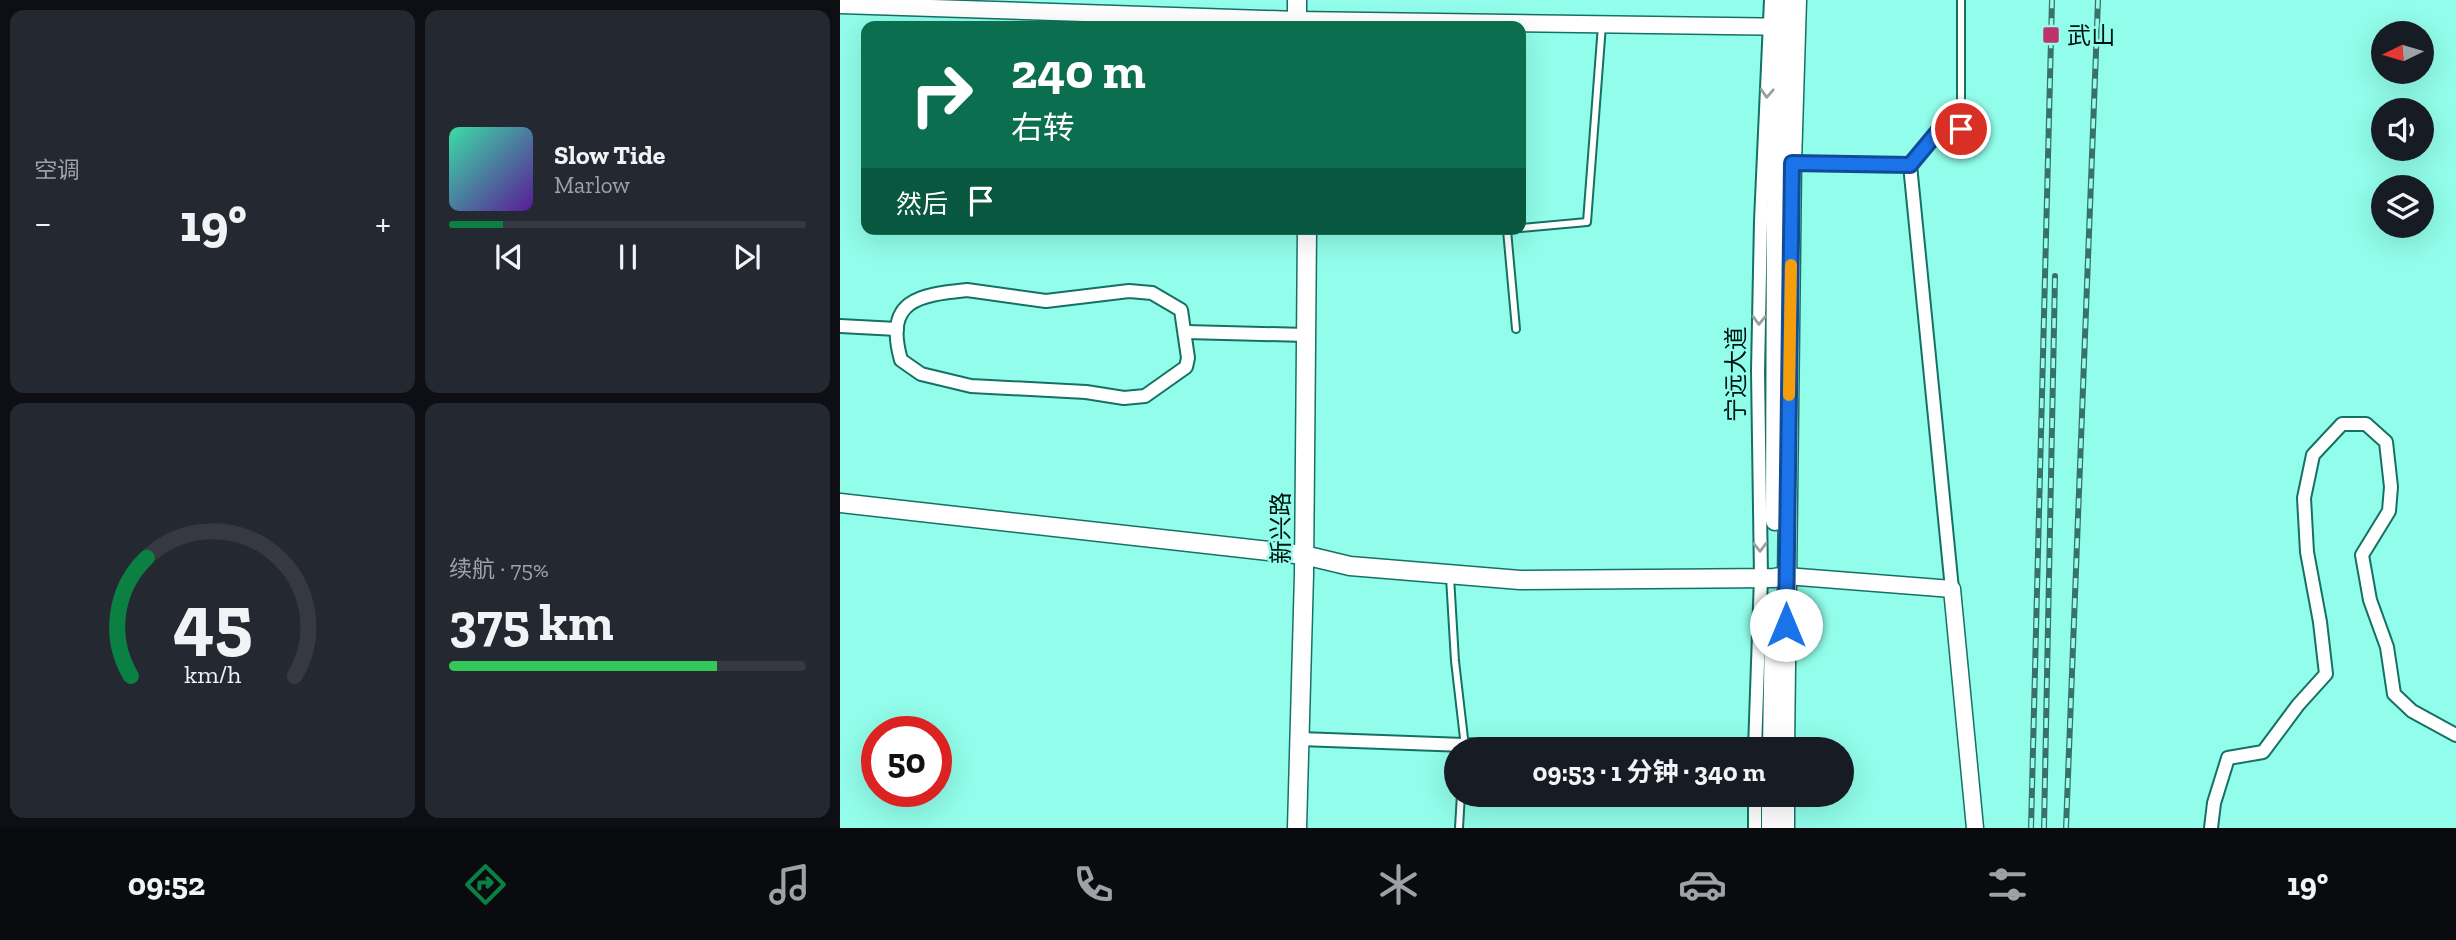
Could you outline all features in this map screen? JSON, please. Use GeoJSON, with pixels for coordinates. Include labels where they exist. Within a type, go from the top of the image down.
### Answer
{"type":"FeatureCollection","features":[{"type":"Feature","properties":{"kind":"main road"},"geometry":{"type":"LineString","coordinates":[[1297,0],[1302,21]]}},
{"type":"Feature","properties":{"kind":"main road"},"geometry":{"type":"LineString","coordinates":[[1303,21],[1308,0]]}},
{"type":"Feature","properties":{"kind":"main road","name":"宁远大道"},"geometry":{"type":"LineString","coordinates":[[1781,0],[1792,163],[1774,577],[1784,737]]}},
{"type":"Feature","properties":{"kind":"main road","name":"宁远大道"},"geometry":{"type":"LineString","coordinates":[[1772,737],[1776,209],[1782,27],[1797,0]]}},
{"type":"Feature","properties":{"kind":"main road","name":"新兴路"},"geometry":{"type":"LineString","coordinates":[[1295,235],[1300,335],[1300,739],[1297,828]]}},
{"type":"Feature","properties":{"kind":"main road","name":"新兴路"},"geometry":{"type":"LineString","coordinates":[[1300,335],[1307,235]]}},
{"type":"Feature","properties":{"kind":"main road"},"geometry":{"type":"LineString","coordinates":[[840,503],[948,513],[1299,555],[1350,566],[1520,580],[1774,577]]}},
{"type":"Feature","properties":{"kind":"main road","name":"新兴路"},"geometry":{"type":"LineString","coordinates":[[1285,828],[1299,555]]}},
{"type":"Feature","properties":{"kind":"main road"},"geometry":{"type":"LineString","coordinates":[[1771,807],[1771,828]]}},
{"type":"Feature","properties":{"kind":"main road"},"geometry":{"type":"LineString","coordinates":[[1785,807],[1785,828]]}},
{"type":"Feature","properties":{"kind":"street","name":"宁远大道"},"geometry":{"type":"LineString","coordinates":[[1771,0],[1782,27]]}},
{"type":"Feature","properties":{"kind":"street"},"geometry":{"type":"LineString","coordinates":[[840,5],[1252,21]]}},
{"type":"Feature","properties":{"kind":"street"},"geometry":{"type":"LineString","coordinates":[[1526,23],[1782,27]]}},
{"type":"Feature","properties":{"kind":"street"},"geometry":{"type":"LineString","coordinates":[[1792,163],[1910,165],[1975,828]]}},
{"type":"Feature","properties":{"kind":"street"},"geometry":{"type":"LineString","coordinates":[[967,290],[1046,301],[1129,291],[1153,293],[1181,310],[1186,332],[1186,366],[1145,396],[1124,398],[1086,392],[971,386],[921,374],[901,360],[896,344],[898,320],[905,307],[919,297],[967,290]]}},
{"type":"Feature","properties":{"kind":"street"},"geometry":{"type":"LineString","coordinates":[[840,326],[897,329]]}},
{"type":"Feature","properties":{"kind":"street"},"geometry":{"type":"LineString","coordinates":[[1186,332],[1300,335]]}},
{"type":"Feature","properties":{"kind":"street"},"geometry":{"type":"LineString","coordinates":[[2211,828],[2214,803],[2228,758],[2263,752],[2298,705],[2326,674],[2307,552],[2304,498],[2313,455],[2342,424],[2366,424],[2386,442],[2391,487],[2389,511],[2362,555],[2370,600],[2387,647],[2394,694],[2412,711],[2456,735]]}},
{"type":"Feature","properties":{"kind":"street"},"geometry":{"type":"LineString","coordinates":[[1774,577],[1952,589]]}},
{"type":"Feature","properties":{"kind":"street","name":"宁远大道"},"geometry":{"type":"LineString","coordinates":[[1756,737],[1774,577]]}},
{"type":"Feature","properties":{"kind":"street"},"geometry":{"type":"LineString","coordinates":[[1300,739],[1444,746]]}},
{"type":"Feature","properties":{"kind":"street"},"geometry":{"type":"LineString","coordinates":[[1755,807],[1755,828]]}},
{"type":"Feature","properties":{"kind":"lane"},"geometry":{"type":"LineString","coordinates":[[1910,165],[1940,129],[1961,129],[1961,0]]}},
{"type":"Feature","properties":{"kind":"lane"},"geometry":{"type":"LineString","coordinates":[[1526,228],[1587,222],[1602,23]]}},
{"type":"Feature","properties":{"kind":"lane"},"geometry":{"type":"LineString","coordinates":[[1507,235],[1516,329]]}},
{"type":"Feature","properties":{"kind":"lane"},"geometry":{"type":"LineString","coordinates":[[1450,574],[1455,661],[1464,737]]}},
{"type":"Feature","properties":{"kind":"lane"},"geometry":{"type":"LineString","coordinates":[[1459,828],[1460,807]]}},
{"type":"Feature","properties":{"kind":"railway"},"geometry":{"type":"LineString","coordinates":[[2031,828],[2052,0]]}},
{"type":"Feature","properties":{"kind":"railway"},"geometry":{"type":"LineString","coordinates":[[2066,828],[2098,0]]}},
{"type":"Feature","properties":{"kind":"railway"},"geometry":{"type":"LineString","coordinates":[[2044,828],[2055,276]]}},
{"type":"Feature","properties":{"kind":"slow traffic"},"geometry":{"type":"LineString","coordinates":[[1789,395],[1791,265]]}},
{"type":"Feature","properties":{"kind":"place","name":"武山"},"geometry":{"type":"Point","coordinates":[2051,35]}},
{"type":"Feature","properties":{"kind":"route"},"geometry":{"type":"LineString","coordinates":[[1786,625],[1792,163],[1910,165],[1940,129],[1961,129]]}}]}
